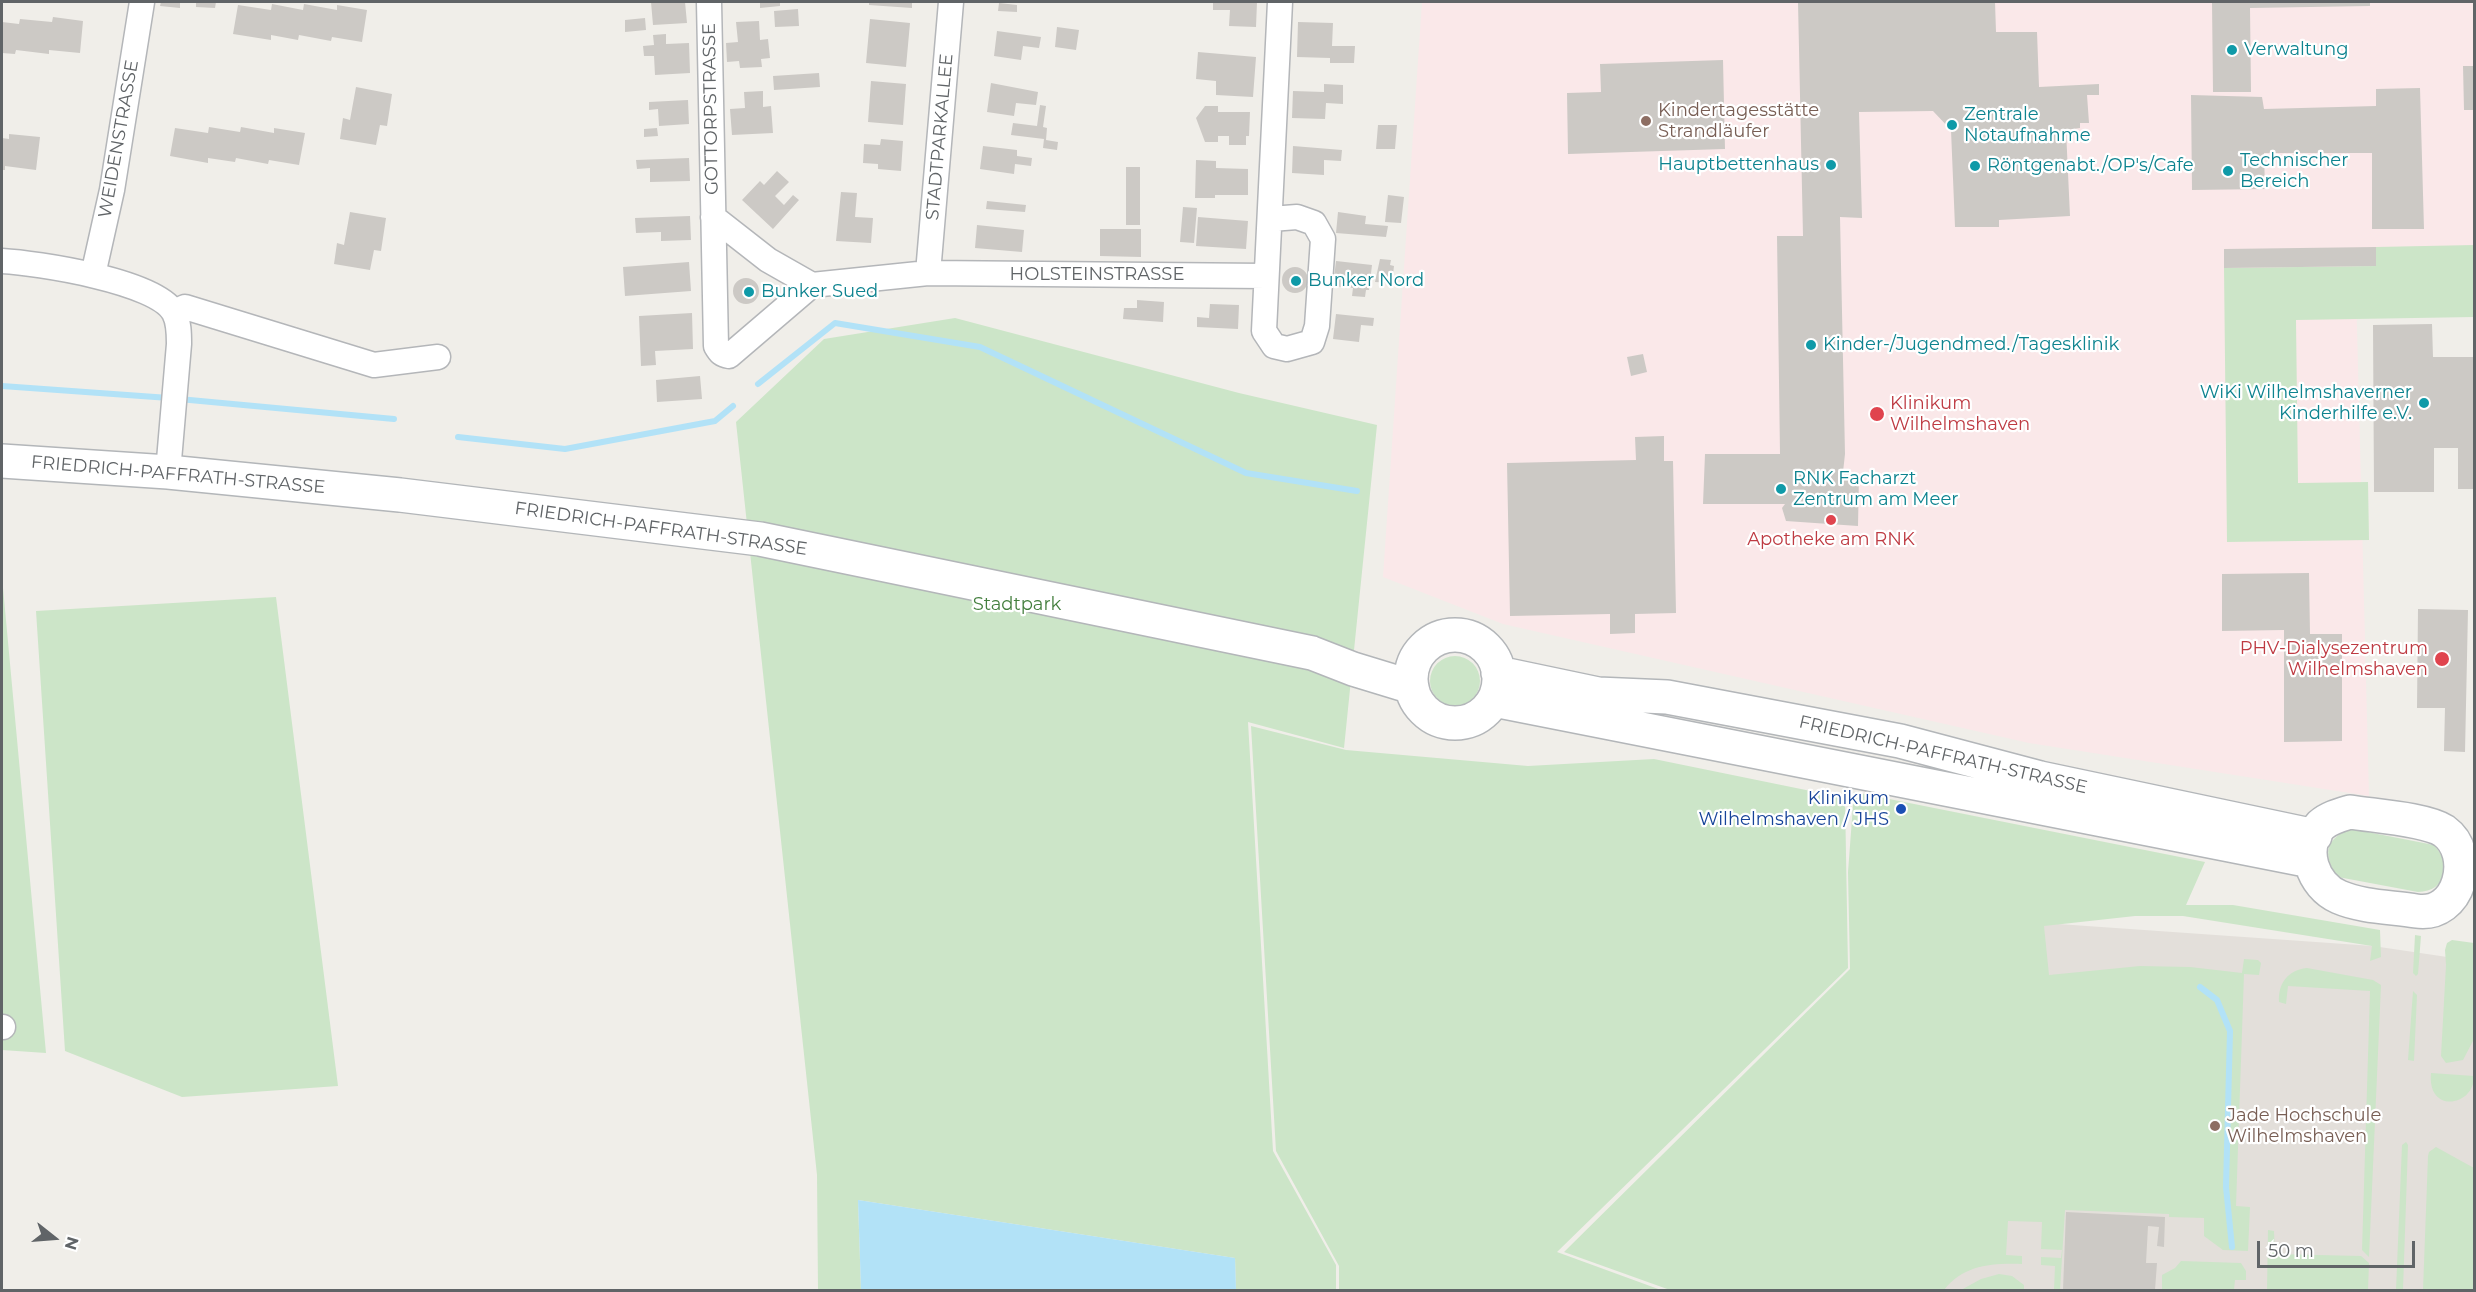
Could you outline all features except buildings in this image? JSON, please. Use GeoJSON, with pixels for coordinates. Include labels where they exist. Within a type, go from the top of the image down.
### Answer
{"type":"FeatureCollection","features":[{"type":"Feature","properties":{"kind":"main road","name":"FRIEDRICH-PAFFRATH-STRASSE"},"geometry":{"type":"LineString","coordinates":[[2,460],[168,472],[400,495],[760,539],[1312,653],[1356,653],[1413,674]]}},
{"type":"Feature","properties":{"kind":"main road"},"geometry":{"type":"LineString","coordinates":[[1458,635],[1472,638],[1485,647],[1494,659],[1496,687],[1486,710],[1475,718],[1462,722],[1448,722],[1424,711],[1416,700],[1413,674],[1422,650],[1444,636],[1458,635]]}},
{"type":"Feature","properties":{"kind":"main road","name":"FRIEDRICH-PAFFRATH-STRASSE"},"geometry":{"type":"LineString","coordinates":[[1496,687],[2313,848]]}},
{"type":"Feature","properties":{"kind":"main road"},"geometry":{"type":"LineString","coordinates":[[2350,812],[2445,831],[2459,847],[2469,874],[2444,905],[2433,911],[2421,912],[2354,901],[2339,897],[2325,888],[2315,876],[2313,848],[2322,825],[2336,816],[2350,812]]}},
{"type":"Feature","properties":{"kind":"street","name":"WEIDENSTRASSE"},"geometry":{"type":"LineString","coordinates":[[93,275],[112,190],[142,2]]}},
{"type":"Feature","properties":{"kind":"street","name":"GOTTORPSTRASSE"},"geometry":{"type":"LineString","coordinates":[[709,2],[713,217],[716,346],[723,355],[729,356],[812,285],[768,260],[713,217]]}},
{"type":"Feature","properties":{"kind":"street","name":"STADTPARKALLEE"},"geometry":{"type":"LineString","coordinates":[[928,273],[951,2]]}},
{"type":"Feature","properties":{"kind":"street"},"geometry":{"type":"LineString","coordinates":[[1271,219],[1297,216],[1314,223],[1323,239],[1317,326],[1312,342],[1287,349],[1274,346],[1264,331],[1280,2]]}},
{"type":"Feature","properties":{"kind":"street"},"geometry":{"type":"LineString","coordinates":[[2,261],[93,275],[161,299],[174,312],[178,324],[178,368],[168,472]]}},
{"type":"Feature","properties":{"kind":"street"},"geometry":{"type":"LineString","coordinates":[[812,285],[928,273]]}},
{"type":"Feature","properties":{"kind":"street","name":"HOLSTEINSTRASSE"},"geometry":{"type":"LineString","coordinates":[[928,273],[1266,276]]}},
{"type":"Feature","properties":{"kind":"street"},"geometry":{"type":"LineString","coordinates":[[174,312],[185,307],[374,365],[438,357]]}},
{"type":"Feature","properties":{"kind":"shaded area","name":"Klinikum Wilhelmshaven"},"geometry":{"type":"Polygon","coordinates":[[[1422,2],[2474,2],[2474,250],[2355,250],[2369,796],[2029,743],[1503,624],[1383,577],[1422,2]]]}},
{"type":"Feature","properties":{"kind":"shaded area","name":"Jade Hochschule Wilhelmshaven"},"geometry":{"type":"Polygon","coordinates":[[[2044,923],[2373,946],[2474,961],[2474,1290],[1885,1290],[2044,923]]]}},
{"type":"Feature","properties":{"kind":"green space"},"geometry":{"type":"Polygon","coordinates":[[[2474,245],[2474,317],[2296,320],[2298,483],[2368,482],[2369,540],[2227,542],[2224,268],[2376,266],[2376,247],[2474,245]]]}},
{"type":"Feature","properties":{"kind":"green space","name":"Stadtpark"},"geometry":{"type":"Polygon","coordinates":[[[955,318],[1239,393],[1377,425],[1344,748],[1248,722],[1273,1151],[1336,1265],[1336,1290],[1236,1290],[1235,1258],[858,1200],[861,1290],[818,1290],[817,1175],[736,422],[824,339],[955,318]]]}},
{"type":"Feature","properties":{"kind":"green space"},"geometry":{"type":"Polygon","coordinates":[[[2,577],[46,1053],[2,1050],[2,577]]]}},
{"type":"Feature","properties":{"kind":"green space"},"geometry":{"type":"Polygon","coordinates":[[[276,597],[338,1086],[182,1097],[65,1051],[36,611],[276,597]]]}},
{"type":"Feature","properties":{"kind":"green space"},"geometry":{"type":"Polygon","coordinates":[[[1450,656],[1460,656],[1473,663],[1480,676],[1480,686],[1473,699],[1460,706],[1450,706],[1441,702],[1434,695],[1430,686],[1430,676],[1434,667],[1441,660],[1450,656]]]}},
{"type":"Feature","properties":{"kind":"green space"},"geometry":{"type":"Polygon","coordinates":[[[1251,726],[1346,750],[1528,766],[1654,759],[1845,798],[1848,968],[1557,1252],[1661,1290],[1339,1290],[1339,1266],[1276,1151],[1251,726]]]}},
{"type":"Feature","properties":{"kind":"green space"},"geometry":{"type":"Polygon","coordinates":[[[1854,792],[2205,862],[2186,905],[2233,905],[2380,930],[2381,957],[2370,961],[2372,946],[2183,916],[2135,916],[2044,926],[2049,975],[2140,966],[2190,967],[2242,973],[2244,959],[2258,960],[2261,963],[2259,975],[2244,974],[2236,1206],[2250,1207],[2248,1251],[2223,1250],[2204,1236],[2204,1218],[2169,1217],[2169,1214],[2065,1210],[2060,1290],[2054,1290],[2055,1266],[2041,1265],[2041,1257],[2061,1258],[2062,1250],[2041,1249],[2042,1222],[2008,1221],[2006,1255],[2022,1256],[2022,1264],[1979,1267],[1960,1275],[1944,1290],[1670,1290],[1564,1252],[1850,969],[1848,872],[1854,792]]]}},
{"type":"Feature","properties":{"kind":"green space"},"geometry":{"type":"Polygon","coordinates":[[[2352,829],[2434,845],[2443,860],[2444,875],[2441,882],[2435,887],[2418,892],[2338,877],[2330,862],[2329,848],[2336,837],[2352,829]]]}},
{"type":"Feature","properties":{"kind":"green space"},"geometry":{"type":"Polygon","coordinates":[[[2415,935],[2421,936],[2416,976],[2413,973],[2415,935]]]}},
{"type":"Feature","properties":{"kind":"green space"},"geometry":{"type":"Polygon","coordinates":[[[2452,940],[2474,943],[2474,1039],[2463,1060],[2446,1063],[2441,1056],[2445,950],[2447,943],[2452,940]]]}},
{"type":"Feature","properties":{"kind":"green space"},"geometry":{"type":"Polygon","coordinates":[[[2307,968],[2373,980],[2381,985],[2369,1257],[2362,1250],[2370,991],[2288,986],[2286,1004],[2279,1002],[2282,983],[2294,971],[2307,968]]]}},
{"type":"Feature","properties":{"kind":"green space"},"geometry":{"type":"Polygon","coordinates":[[[2413,991],[2417,995],[2414,1061],[2408,1060],[2413,991]]]}},
{"type":"Feature","properties":{"kind":"green space"},"geometry":{"type":"Polygon","coordinates":[[[2431,1073],[2474,1076],[2467,1094],[2451,1102],[2436,1095],[2432,1086],[2431,1073]]]}},
{"type":"Feature","properties":{"kind":"green space"},"geometry":{"type":"Polygon","coordinates":[[[2406,1142],[2408,1145],[2403,1290],[2396,1290],[2402,1145],[2406,1142]]]}},
{"type":"Feature","properties":{"kind":"green space"},"geometry":{"type":"Polygon","coordinates":[[[2436,1147],[2474,1168],[2474,1290],[2423,1290],[2428,1156],[2429,1152],[2436,1147]]]}},
{"type":"Feature","properties":{"kind":"green space"},"geometry":{"type":"Polygon","coordinates":[[[2268,1230],[2274,1231],[2275,1254],[2361,1256],[2369,1263],[2368,1290],[2267,1290],[2268,1230]]]}},
{"type":"Feature","properties":{"kind":"green space"},"geometry":{"type":"Polygon","coordinates":[[[2181,1261],[2241,1263],[2246,1271],[2246,1280],[2235,1280],[2234,1290],[2162,1290],[2162,1275],[2175,1268],[2181,1261]]]}},
{"type":"Feature","properties":{"kind":"green space"},"geometry":{"type":"Polygon","coordinates":[[[1999,1274],[2012,1276],[2024,1285],[2024,1290],[1961,1290],[1981,1279],[1999,1274]]]}},
{"type":"Feature","properties":{"kind":"water"},"geometry":{"type":"Polygon","coordinates":[[[858,1200],[1235,1258],[1236,1290],[861,1290],[858,1200]]]}},
{"type":"Feature","properties":{"kind":"waterway"},"geometry":{"type":"LineString","coordinates":[[758,384],[835,323],[980,347],[1246,473],[1357,491]]}},
{"type":"Feature","properties":{"kind":"waterway"},"geometry":{"type":"LineString","coordinates":[[2,386],[169,398]]}},
{"type":"Feature","properties":{"kind":"waterway"},"geometry":{"type":"LineString","coordinates":[[179,399],[394,419]]}},
{"type":"Feature","properties":{"kind":"waterway"},"geometry":{"type":"LineString","coordinates":[[458,437],[565,449],[715,421],[733,406]]}},
{"type":"Feature","properties":{"kind":"waterway"},"geometry":{"type":"LineString","coordinates":[[2200,987],[2217,1000],[2230,1031],[2226,1187],[2232,1247]]}},
{"type":"Feature","properties":{"kind":"place","name":"Verwaltung"},"geometry":{"type":"Point","coordinates":[2232,50]}},
{"type":"Feature","properties":{"kind":"place","name":"Kindertagesstätte Strandläufer"},"geometry":{"type":"Point","coordinates":[1646,121]}},
{"type":"Feature","properties":{"kind":"place","name":"Zentrale Notaufnahme"},"geometry":{"type":"Point","coordinates":[1952,125]}},
{"type":"Feature","properties":{"kind":"place","name":"Hauptbettenhaus"},"geometry":{"type":"Point","coordinates":[1831,165]}},
{"type":"Feature","properties":{"kind":"place","name":"Röntgenabt./OP's/Cafe"},"geometry":{"type":"Point","coordinates":[1975,166]}},
{"type":"Feature","properties":{"kind":"place","name":"Technischer Bereich"},"geometry":{"type":"Point","coordinates":[2228,171]}},
{"type":"Feature","properties":{"kind":"place","name":"Bunker Nord"},"geometry":{"type":"Point","coordinates":[1296,281]}},
{"type":"Feature","properties":{"kind":"place","name":"Bunker Sued"},"geometry":{"type":"Point","coordinates":[749,292]}},
{"type":"Feature","properties":{"kind":"place","name":"Kinder-/Jugendmed./Tagesklinik"},"geometry":{"type":"Point","coordinates":[1811,345]}},
{"type":"Feature","properties":{"kind":"place","name":"WiKi Wilhelmshaverner Kinderhilfe e.V."},"geometry":{"type":"Point","coordinates":[2424,403]}},
{"type":"Feature","properties":{"kind":"place","name":"Klinikum Wilhelmshaven"},"geometry":{"type":"Point","coordinates":[1877,414]}},
{"type":"Feature","properties":{"kind":"place","name":"RNK Facharzt Zentrum am Meer"},"geometry":{"type":"Point","coordinates":[1781,489]}},
{"type":"Feature","properties":{"kind":"place","name":"Apotheke am RNK"},"geometry":{"type":"Point","coordinates":[1831,520]}},
{"type":"Feature","properties":{"kind":"place","name":"PHV-Dialysezentrum Wilhelmshaven"},"geometry":{"type":"Point","coordinates":[2442,659]}},
{"type":"Feature","properties":{"kind":"place","name":"Klinikum Wilhelmshaven / JHS"},"geometry":{"type":"Point","coordinates":[1901,809]}},
{"type":"Feature","properties":{"kind":"place","name":"Jade Hochschule Wilhelmshaven"},"geometry":{"type":"Point","coordinates":[2215,1126]}}]}
